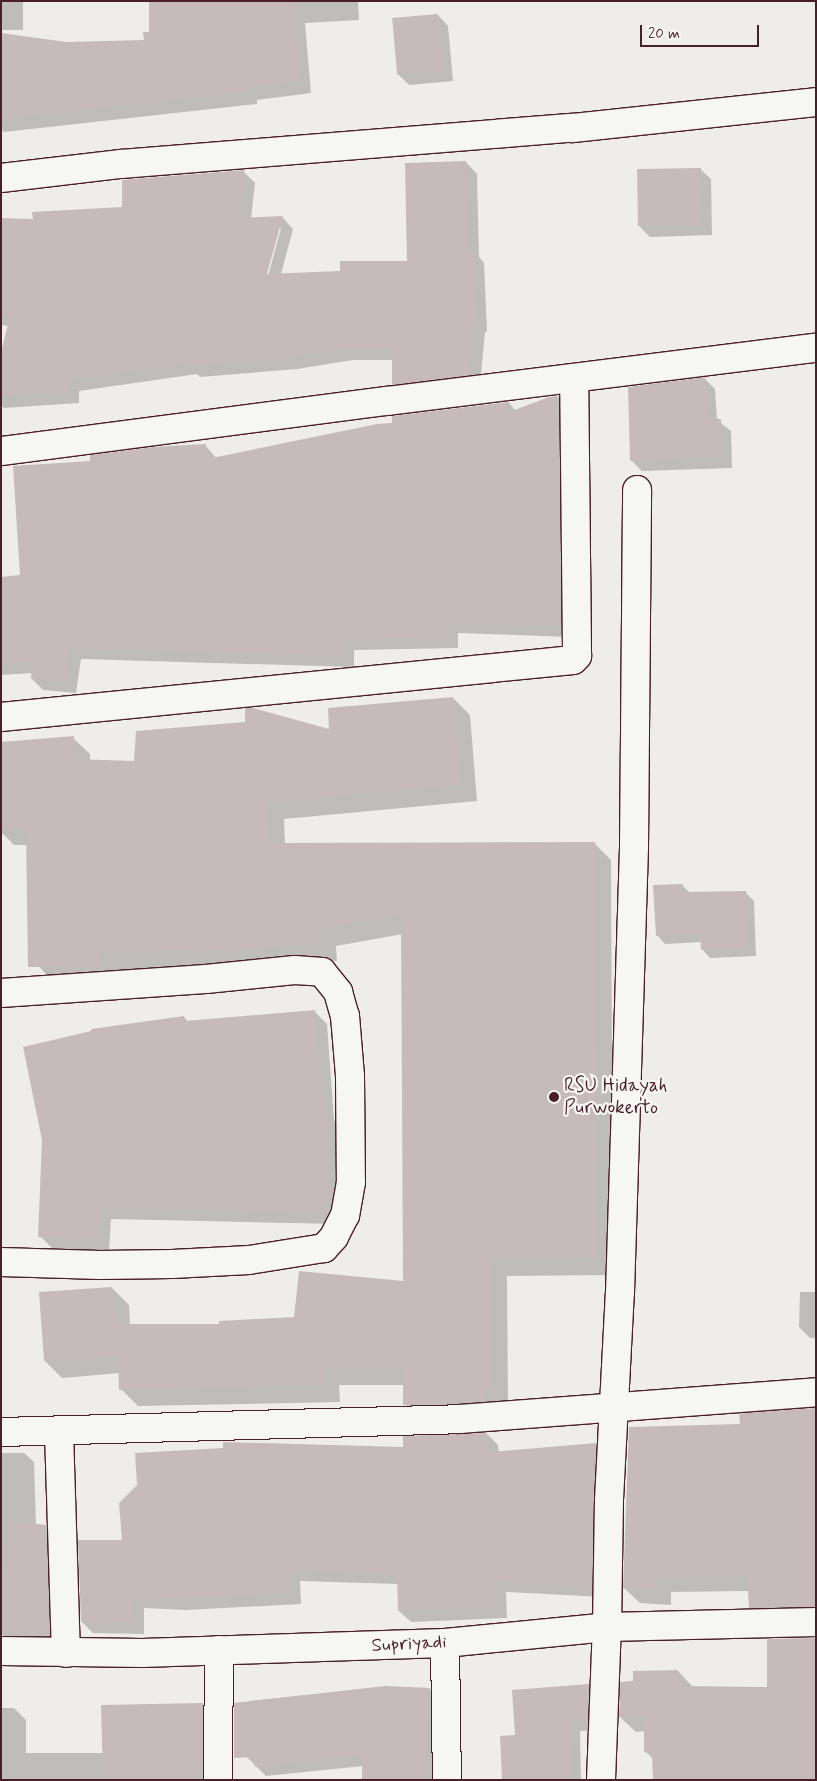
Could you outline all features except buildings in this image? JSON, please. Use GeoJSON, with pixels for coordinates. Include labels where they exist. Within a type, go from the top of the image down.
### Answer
{"type":"FeatureCollection","features":[{"type":"Feature","properties":{"kind":"street"},"geometry":{"type":"LineString","coordinates":[[1,178],[121,164],[573,128],[816,102]]}},
{"type":"Feature","properties":{"kind":"street"},"geometry":{"type":"LineString","coordinates":[[1,451],[816,348]]}},
{"type":"Feature","properties":{"kind":"street"},"geometry":{"type":"LineString","coordinates":[[1,717],[573,660],[577,650],[574,378]]}},
{"type":"Feature","properties":{"kind":"street"},"geometry":{"type":"LineString","coordinates":[[601,1780],[607,1627],[608,1500],[620,1283],[634,856],[637,490]]}},
{"type":"Feature","properties":{"kind":"street"},"geometry":{"type":"LineString","coordinates":[[1,994],[206,979],[295,970],[322,972],[338,992],[345,1016],[350,1076],[350,1172],[345,1214],[334,1237],[324,1248],[249,1260],[172,1264],[100,1265],[1,1262]]}},
{"type":"Feature","properties":{"kind":"street"},"geometry":{"type":"LineString","coordinates":[[1,1432],[59,1432],[460,1419],[613,1409],[816,1392]]}},
{"type":"Feature","properties":{"kind":"street"},"geometry":{"type":"LineString","coordinates":[[59,1432],[66,1653]]}},
{"type":"Feature","properties":{"kind":"street","name":"Supriyadi"},"geometry":{"type":"LineString","coordinates":[[1,1651],[66,1653],[219,1650],[445,1642],[607,1627],[816,1622]]}},
{"type":"Feature","properties":{"kind":"street"},"geometry":{"type":"LineString","coordinates":[[445,1642],[447,1780]]}},
{"type":"Feature","properties":{"kind":"street"},"geometry":{"type":"LineString","coordinates":[[218,1780],[219,1650]]}},
{"type":"Feature","properties":{"kind":"place","name":"RSU Hidayah Purwokerto"},"geometry":{"type":"Point","coordinates":[554,1097]}}]}
